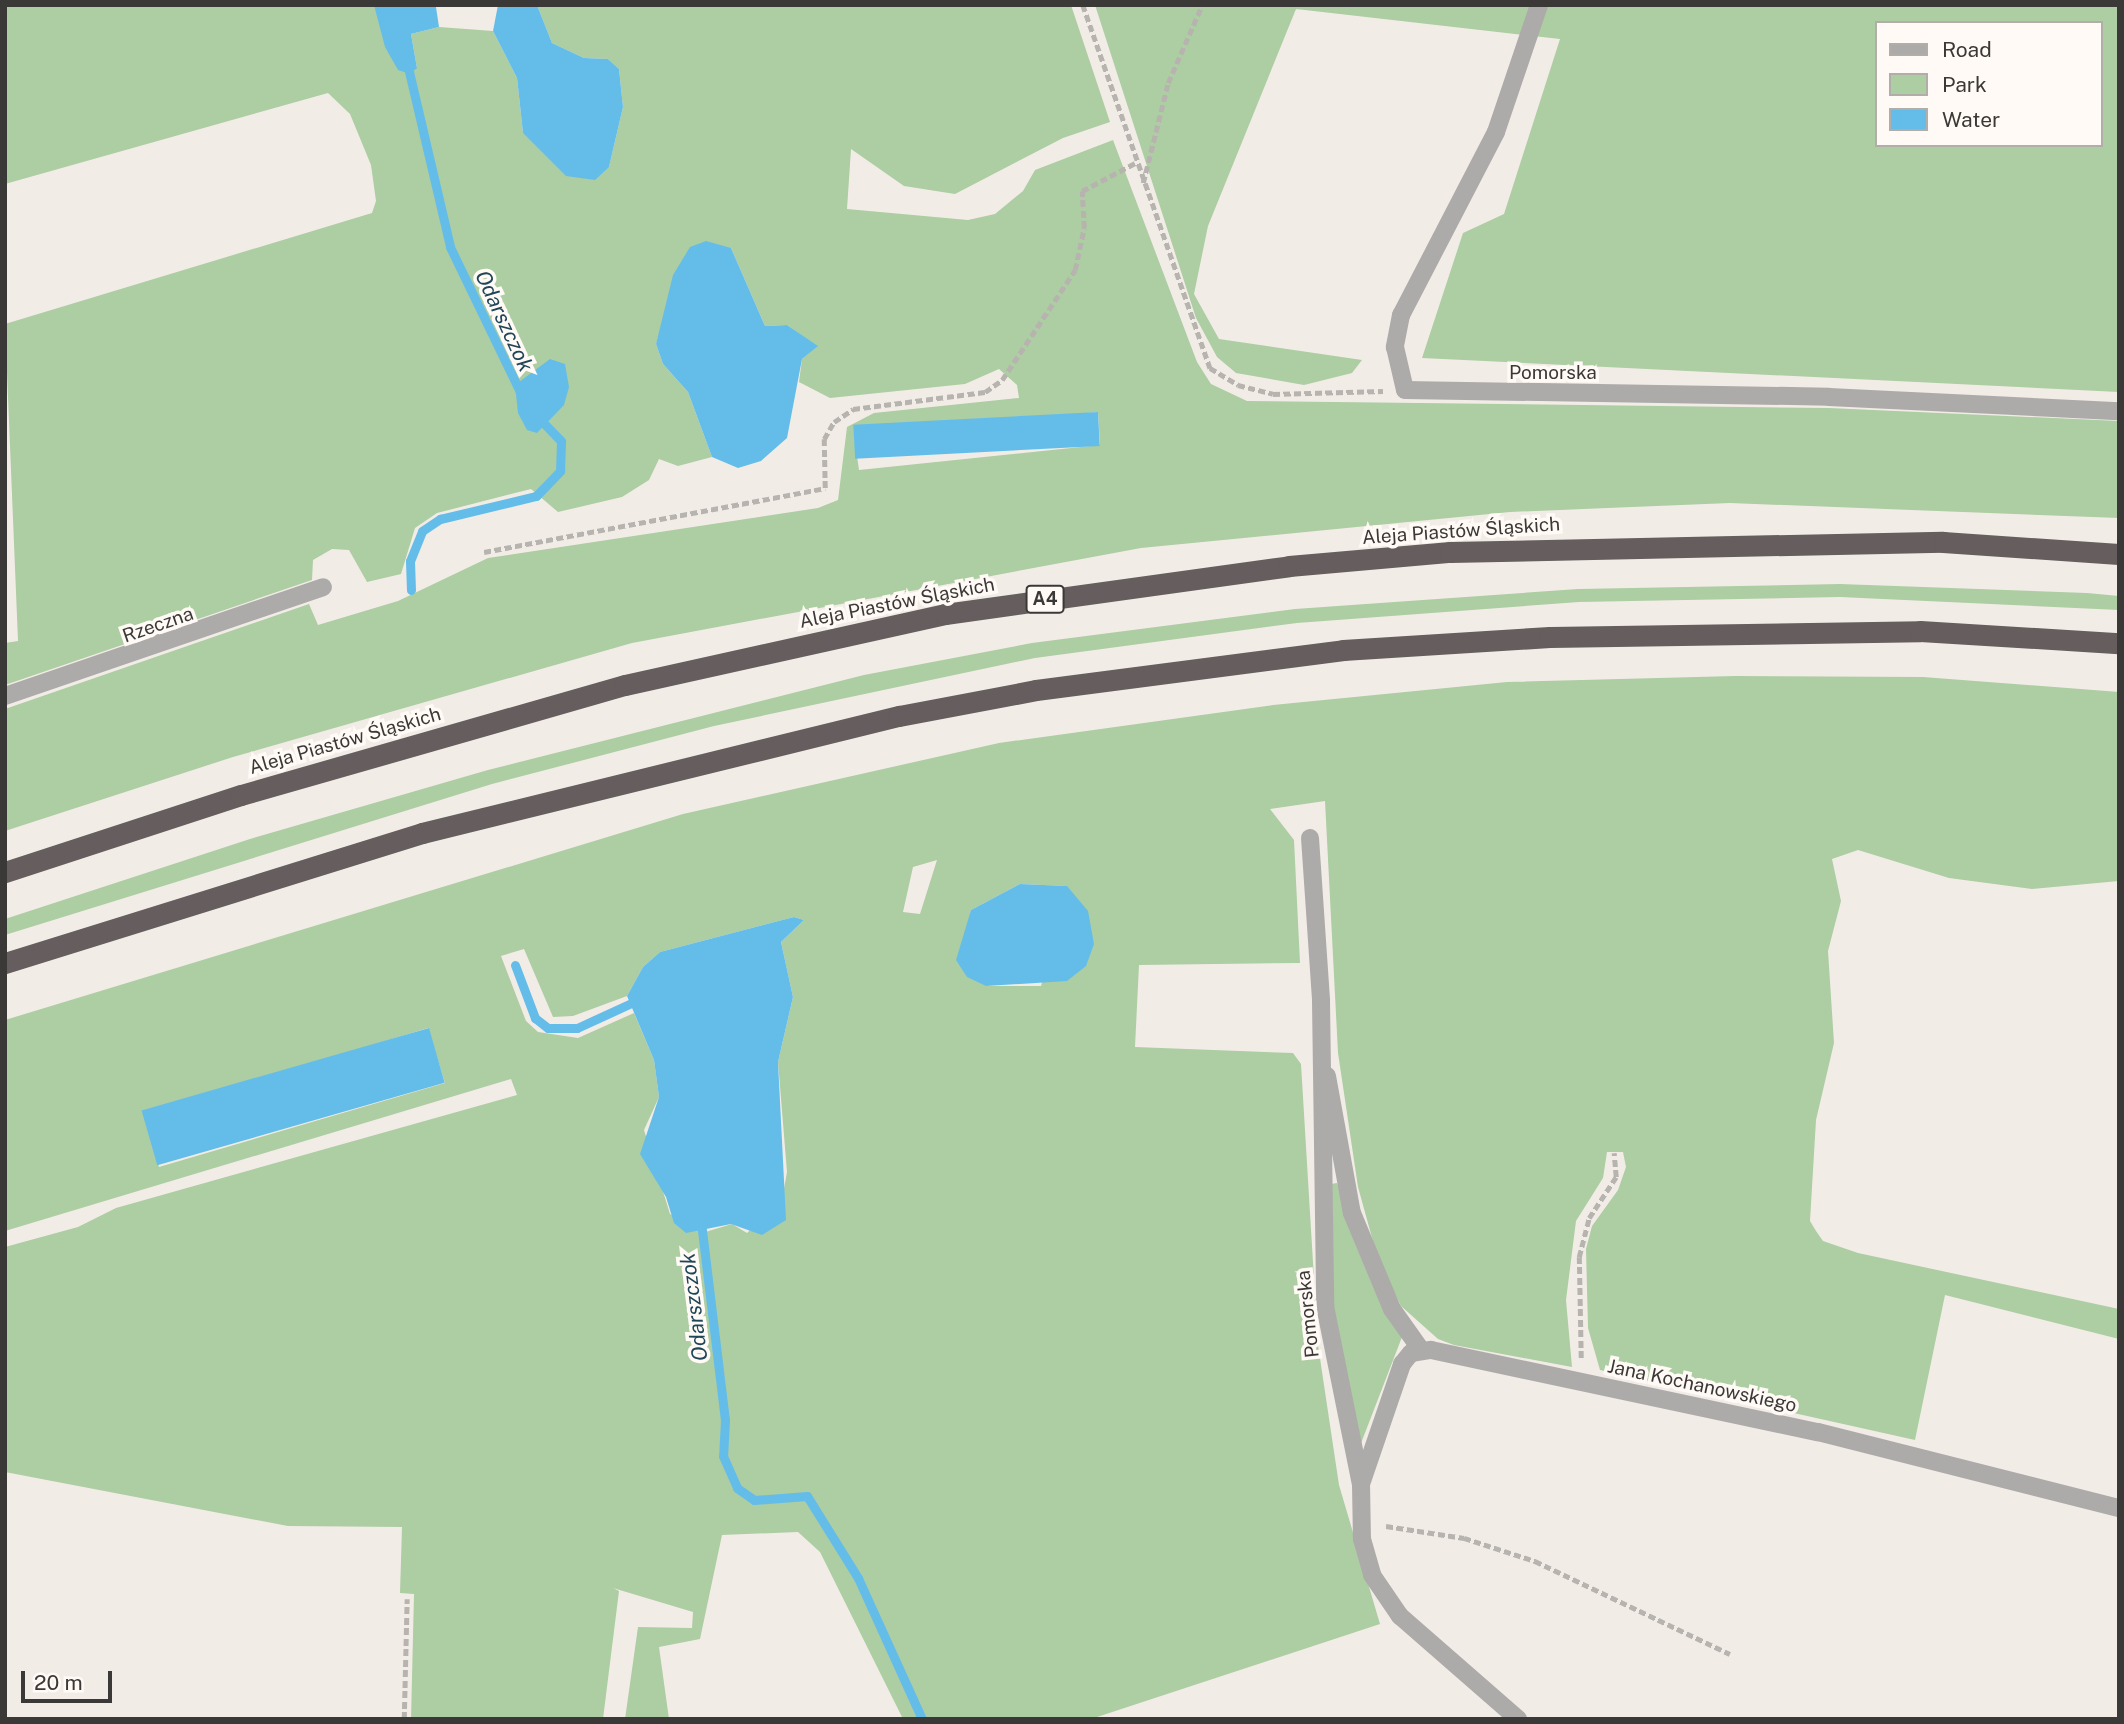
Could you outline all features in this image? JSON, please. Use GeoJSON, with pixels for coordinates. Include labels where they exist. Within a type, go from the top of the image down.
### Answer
{"type":"FeatureCollection","features":[{"type":"Feature","properties":{"kind":"highway","name":"Aleja Piastów Śląskich"},"geometry":{"type":"LineString","coordinates":[[5,872],[241,795],[625,685],[958,612],[1289,566],[1500,550],[1943,542],[2119,554]]}},
{"type":"Feature","properties":{"kind":"highway"},"geometry":{"type":"LineString","coordinates":[[5,963],[422,833],[899,716],[1078,684],[1343,650],[1563,636],[1920,631],[2119,643]]}},
{"type":"Feature","properties":{"kind":"street"},"geometry":{"type":"LineString","coordinates":[[1405,390],[1395,347],[1401,315],[1496,132],[1539,5]]}},
{"type":"Feature","properties":{"kind":"street","name":"Pomorska"},"geometry":{"type":"LineString","coordinates":[[1405,390],[1829,397],[2119,411]]}},
{"type":"Feature","properties":{"kind":"street","name":"Rzeczna"},"geometry":{"type":"LineString","coordinates":[[5,696],[323,587]]}},
{"type":"Feature","properties":{"kind":"street","name":"Pomorska"},"geometry":{"type":"LineString","coordinates":[[1310,838],[1320,1035],[1325,1306],[1361,1484],[1359,1523],[1372,1574],[1400,1616],[1518,1719]]}},
{"type":"Feature","properties":{"kind":"street"},"geometry":{"type":"LineString","coordinates":[[1320,1035],[1352,1213],[1388,1300],[1421,1350],[1402,1364],[1361,1484]]}},
{"type":"Feature","properties":{"kind":"street","name":"Jana Kochanowskiego"},"geometry":{"type":"LineString","coordinates":[[1421,1350],[1582,1381],[2119,1508]]}},
{"type":"Feature","properties":{"kind":"path"},"geometry":{"type":"LineString","coordinates":[[1083,5],[1142,184],[1210,368],[1238,385],[1273,394],[1405,390]]}},
{"type":"Feature","properties":{"kind":"path"},"geometry":{"type":"LineString","coordinates":[[1142,184],[1168,83],[1202,5]]}},
{"type":"Feature","properties":{"kind":"path"},"geometry":{"type":"LineString","coordinates":[[484,552],[825,488],[824,439],[834,422],[853,409],[985,391],[1002,380],[1075,270],[1084,228],[1082,191],[1135,163]]}},
{"type":"Feature","properties":{"kind":"path"},"geometry":{"type":"LineString","coordinates":[[1582,1381],[1579,1257],[1589,1218],[1616,1177],[1614,1153]]}},
{"type":"Feature","properties":{"kind":"path"},"geometry":{"type":"LineString","coordinates":[[1359,1523],[1416,1528],[1510,1552],[1730,1654]]}},
{"type":"Feature","properties":{"kind":"path"},"geometry":{"type":"LineString","coordinates":[[404,1719],[407,1599]]}},
{"type":"Feature","properties":{"kind":"green space"},"geometry":{"type":"Polygon","coordinates":[[[5,5],[374,5],[417,68],[411,34],[439,27],[493,31],[517,78],[523,133],[609,167],[623,107],[619,69],[608,59],[584,58],[552,43],[537,5],[1071,5],[1110,122],[1063,138],[955,194],[904,186],[851,149],[847,209],[968,220],[995,214],[1023,191],[1035,170],[1113,140],[1197,362],[1211,384],[1247,401],[1829,408],[2119,421],[2119,518],[1730,503],[1510,512],[1141,548],[632,643],[233,757],[5,831],[5,709],[309,604],[318,625],[398,601],[488,558],[818,508],[838,500],[847,427],[874,413],[1019,398],[1017,385],[999,369],[965,384],[830,398],[799,382],[802,359],[817,346],[787,325],[765,326],[731,248],[665,314],[656,344],[663,364],[688,392],[712,457],[678,466],[659,459],[649,480],[622,497],[558,512],[531,489],[437,513],[415,528],[401,574],[367,582],[349,550],[332,549],[313,560],[312,580],[5,685],[5,643],[18,641],[5,324],[372,213],[376,201],[371,165],[350,114],[328,93],[5,184],[5,5]],[[1098,412],[854,435],[859,470],[1100,445],[1098,412]]]}},
{"type":"Feature","properties":{"kind":"green space"},"geometry":{"type":"Polygon","coordinates":[[[1095,5],[2119,5],[2119,392],[1422,358],[1463,233],[1504,214],[1560,39],[1296,9],[1208,226],[1194,294],[1219,339],[1362,360],[1352,373],[1304,385],[1236,373],[1217,357],[1196,318],[1095,5]]]}},
{"type":"Feature","properties":{"kind":"green space"},"geometry":{"type":"Polygon","coordinates":[[[1840,584],[2087,593],[2119,596],[2119,610],[1840,597],[1579,602],[1297,623],[1035,658],[714,726],[492,784],[5,935],[5,919],[250,839],[488,770],[864,675],[1032,643],[1295,609],[1578,589],[1840,584]]]}},
{"type":"Feature","properties":{"kind":"green space"},"geometry":{"type":"Polygon","coordinates":[[[1735,676],[1923,677],[2119,692],[2119,881],[2032,889],[1949,878],[1858,850],[1832,859],[1841,901],[1828,951],[1834,1043],[1816,1120],[1810,1221],[1823,1241],[1858,1253],[2119,1309],[2119,1339],[1945,1295],[1915,1440],[1600,1370],[1588,1328],[1586,1249],[1592,1226],[1618,1190],[1626,1167],[1623,1152],[1607,1152],[1603,1178],[1576,1221],[1566,1300],[1572,1367],[1454,1345],[1438,1339],[1401,1306],[1379,1263],[1358,1187],[1338,1053],[1325,801],[1270,809],[1294,840],[1300,963],[1139,965],[1135,1047],[1293,1053],[1301,1064],[1318,1345],[1339,1485],[1380,1624],[1091,1719],[903,1719],[820,1552],[798,1532],[722,1535],[700,1639],[659,1647],[669,1719],[625,1719],[638,1627],[692,1628],[693,1612],[613,1588],[619,1591],[603,1719],[411,1719],[414,1594],[400,1593],[402,1527],[288,1526],[5,1472],[5,1247],[78,1227],[116,1208],[517,1095],[511,1079],[5,1231],[5,1020],[683,814],[999,743],[1273,705],[1507,682],[1735,676]],[[937,860],[913,867],[903,912],[920,914],[937,860]],[[1020,884],[971,910],[968,924],[986,986],[1041,986],[1067,886],[1020,884]],[[794,917],[660,952],[643,967],[627,996],[573,1016],[553,1017],[524,949],[501,956],[526,1021],[538,1032],[578,1038],[634,1013],[654,1060],[659,1097],[644,1130],[670,1214],[702,1233],[732,1224],[747,1233],[782,1200],[787,1172],[778,1062],[793,997],[781,942],[804,920],[794,917]],[[428,1028],[144,1114],[159,1167],[445,1083],[428,1028]]]}},
{"type":"Feature","properties":{"kind":"green space"},"geometry":{"type":"Polygon","coordinates":[[[1337,1183],[1402,1337],[1358,1451],[1333,1330],[1331,1184],[1337,1183]]]}},
{"type":"Feature","properties":{"kind":"water"},"geometry":{"type":"Polygon","coordinates":[[[374,5],[436,7],[439,27],[411,34],[417,68],[410,74],[398,70],[385,47],[374,5]]]}},
{"type":"Feature","properties":{"kind":"water"},"geometry":{"type":"Polygon","coordinates":[[[498,5],[537,5],[552,43],[584,58],[608,59],[619,69],[623,107],[609,167],[595,180],[566,176],[523,133],[517,78],[493,31],[498,5]]]}},
{"type":"Feature","properties":{"kind":"water"},"geometry":{"type":"Polygon","coordinates":[[[706,241],[731,248],[765,326],[787,325],[818,346],[802,359],[787,438],[761,461],[738,468],[712,457],[688,392],[663,364],[656,344],[673,275],[690,247],[706,241]]]}},
{"type":"Feature","properties":{"kind":"water"},"geometry":{"type":"Polygon","coordinates":[[[550,359],[565,364],[569,387],[564,405],[537,433],[527,430],[518,413],[515,385],[550,359]]]}},
{"type":"Feature","properties":{"kind":"water"},"geometry":{"type":"Polygon","coordinates":[[[1098,412],[1100,446],[855,459],[853,425],[1098,412]]]}},
{"type":"Feature","properties":{"kind":"water"},"geometry":{"type":"Polygon","coordinates":[[[1020,884],[1067,886],[1088,911],[1094,944],[1086,966],[1067,981],[986,986],[967,977],[956,960],[971,910],[1020,884]]]}},
{"type":"Feature","properties":{"kind":"water"},"geometry":{"type":"Polygon","coordinates":[[[794,917],[804,920],[781,942],[793,997],[778,1062],[786,1220],[762,1235],[731,1224],[686,1233],[674,1223],[666,1197],[640,1154],[659,1097],[654,1060],[627,996],[643,967],[660,952],[794,917]]]}},
{"type":"Feature","properties":{"kind":"water"},"geometry":{"type":"Polygon","coordinates":[[[429,1028],[445,1083],[157,1165],[142,1110],[429,1028]]]}},
{"type":"Feature","properties":{"kind":"waterway","name":"Odarszczok"},"geometry":{"type":"LineString","coordinates":[[407,63],[450,247],[520,392]]}},
{"type":"Feature","properties":{"kind":"waterway","name":"Odarszczok"},"geometry":{"type":"LineString","coordinates":[[411,590],[410,561],[422,531],[440,519],[536,496],[560,471],[561,441],[541,420]]}},
{"type":"Feature","properties":{"kind":"waterway","name":"Odarszczok"},"geometry":{"type":"LineString","coordinates":[[515,965],[535,1018],[548,1028],[577,1028],[638,1000]]}},
{"type":"Feature","properties":{"kind":"waterway","name":"Odarszczok"},"geometry":{"type":"LineString","coordinates":[[701,1222],[725,1420],[723,1456],[737,1488],[754,1500],[807,1496],[858,1578],[922,1719]]}}]}
